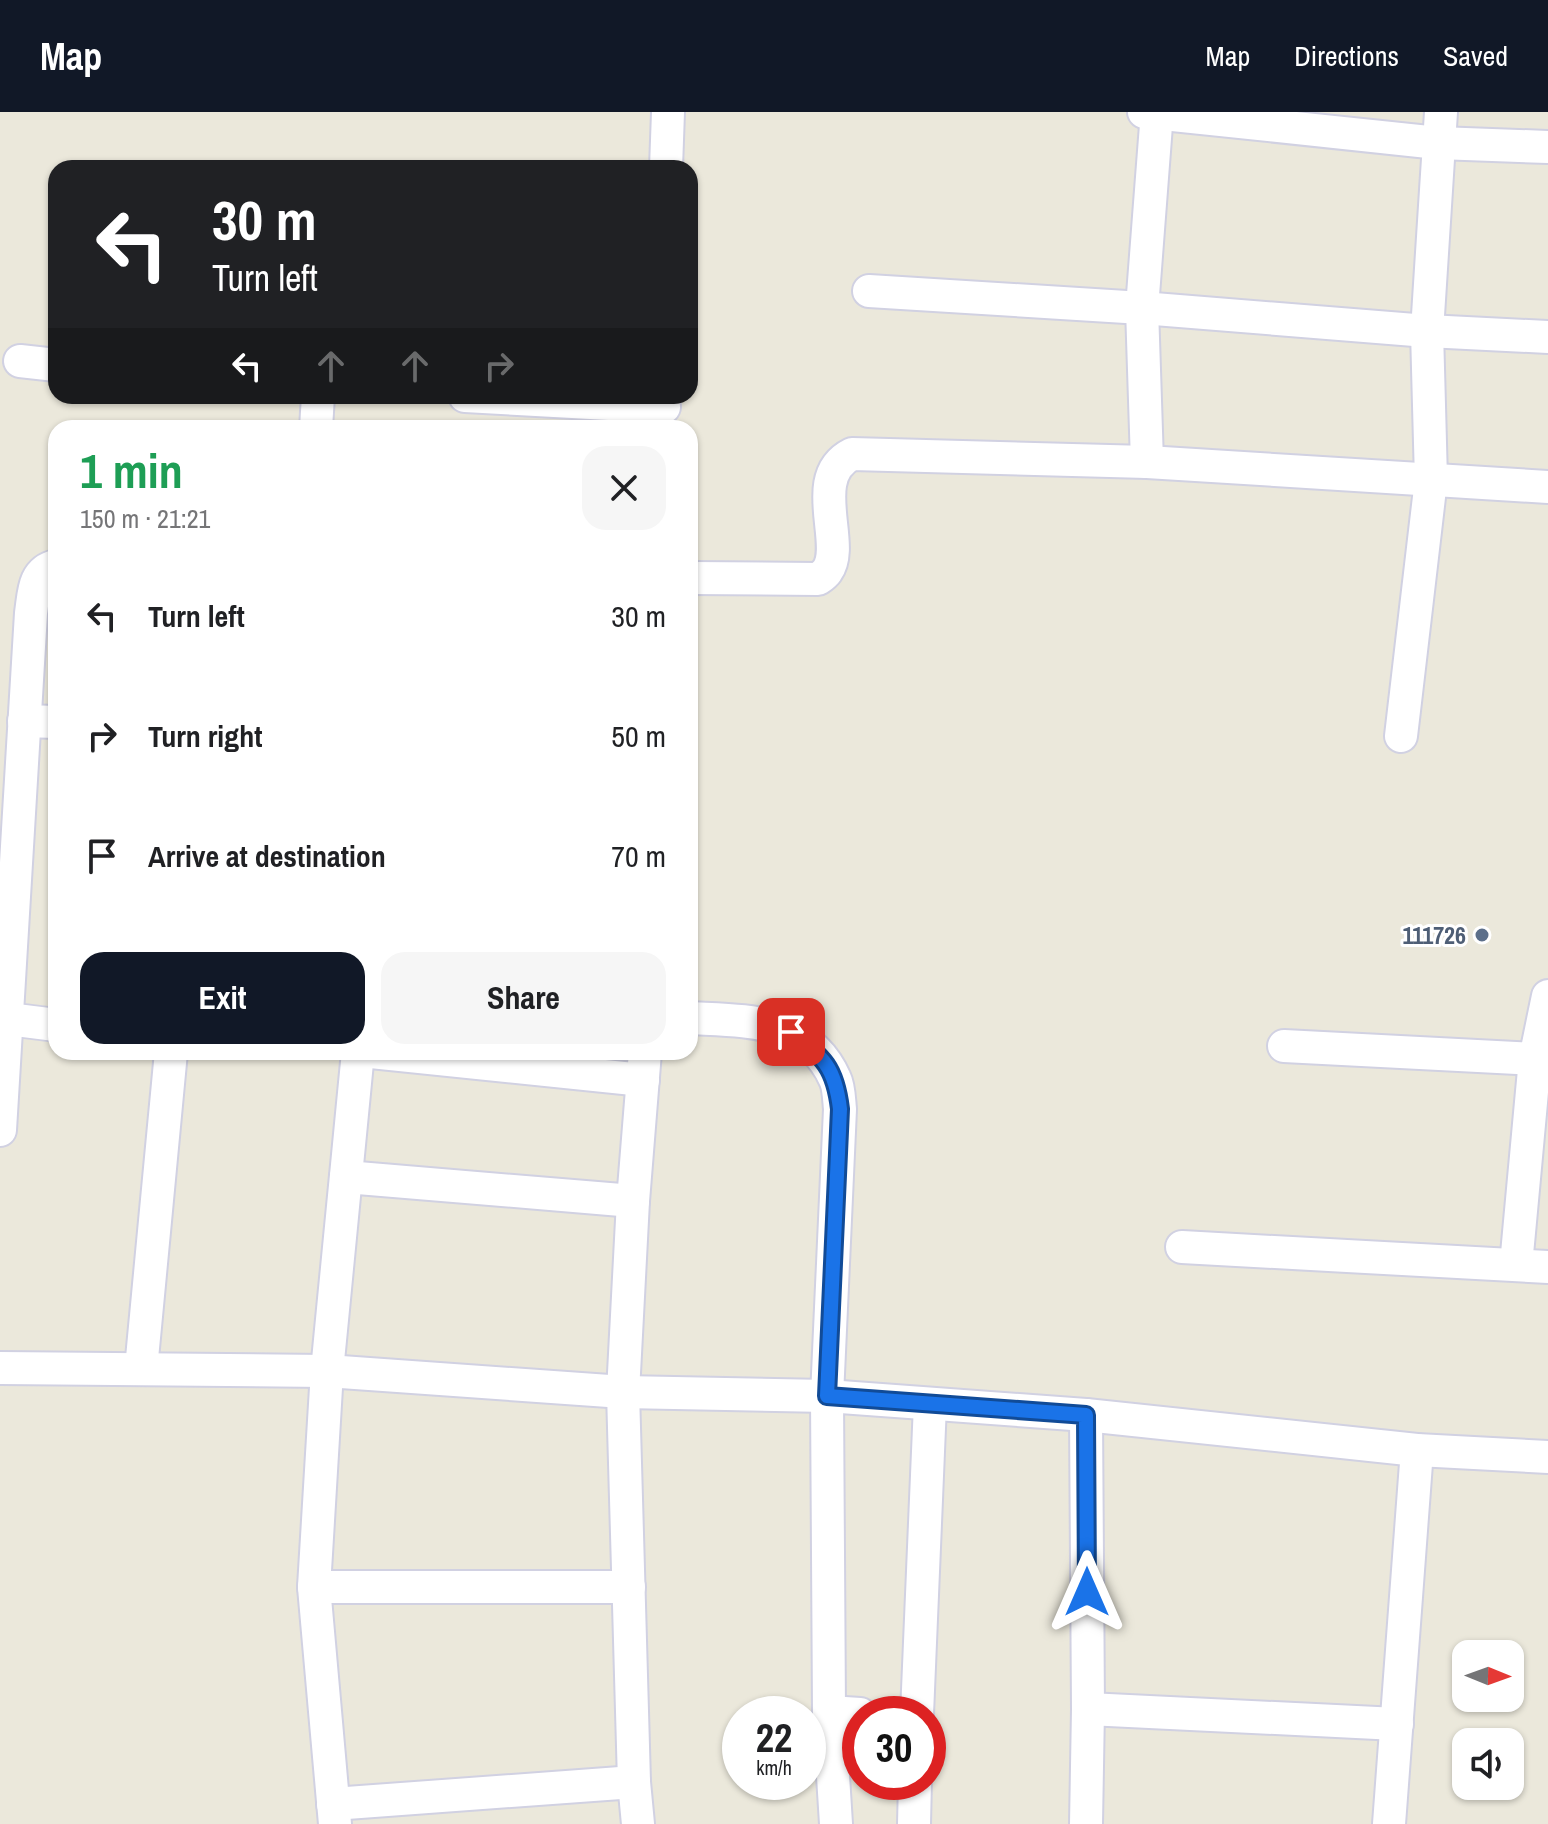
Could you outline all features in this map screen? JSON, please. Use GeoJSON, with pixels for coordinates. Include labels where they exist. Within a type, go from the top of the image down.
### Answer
{"type":"FeatureCollection","features":[{"type":"Feature","properties":{"kind":"street"},"geometry":{"type":"LineString","coordinates":[[666,160],[668,112]]}},
{"type":"Feature","properties":{"kind":"street"},"geometry":{"type":"LineString","coordinates":[[1144,112],[1439,127],[1548,147]]}},
{"type":"Feature","properties":{"kind":"street"},"geometry":{"type":"LineString","coordinates":[[1147,462],[1142,308],[1157,112]]}},
{"type":"Feature","properties":{"kind":"street"},"geometry":{"type":"LineString","coordinates":[[1401,736],[1431,480],[1427,331],[1439,127]]}},
{"type":"Feature","properties":{"kind":"street"},"geometry":{"type":"LineString","coordinates":[[869,291],[1548,337]]}},
{"type":"Feature","properties":{"kind":"street"},"geometry":{"type":"LineString","coordinates":[[20,361],[48,364]]}},
{"type":"Feature","properties":{"kind":"street"},"geometry":{"type":"LineString","coordinates":[[579,404],[664,410]]}},
{"type":"Feature","properties":{"kind":"street"},"geometry":{"type":"LineString","coordinates":[[698,578],[818,579],[829,569],[832,555],[829,495],[832,474],[839,460],[852,454],[1147,462],[1548,487]]}},
{"type":"Feature","properties":{"kind":"street"},"geometry":{"type":"LineString","coordinates":[[0,1130],[8,1019],[40,722],[31,613],[36,579],[48,568]]}},
{"type":"Feature","properties":{"kind":"street"},"geometry":{"type":"LineString","coordinates":[[1516,1265],[1535,1059],[1548,996]]}},
{"type":"Feature","properties":{"kind":"street"},"geometry":{"type":"LineString","coordinates":[[8,1019],[48,1024]]}},
{"type":"Feature","properties":{"kind":"street"},"geometry":{"type":"LineString","coordinates":[[698,1019],[765,1023],[791,1032],[819,1055],[836,1080],[840,1109],[827,1396],[844,1696]]}},
{"type":"Feature","properties":{"kind":"street"},"geometry":{"type":"LineString","coordinates":[[1284,1046],[1535,1059]]}},
{"type":"Feature","properties":{"kind":"street"},"geometry":{"type":"LineString","coordinates":[[141,1369],[170,1060]]}},
{"type":"Feature","properties":{"kind":"street"},"geometry":{"type":"LineString","coordinates":[[357,1060],[327,1371],[314,1587],[334,1814],[634,1782]]}},
{"type":"Feature","properties":{"kind":"street"},"geometry":{"type":"LineString","coordinates":[[527,1060],[644,1066],[623,1392],[634,1782],[638,1824]]}},
{"type":"Feature","properties":{"kind":"street"},"geometry":{"type":"LineString","coordinates":[[346,1177],[633,1201]]}},
{"type":"Feature","properties":{"kind":"street"},"geometry":{"type":"LineString","coordinates":[[1182,1247],[1548,1267]]}},
{"type":"Feature","properties":{"kind":"street"},"geometry":{"type":"LineString","coordinates":[[0,1368],[327,1371],[623,1392],[827,1396],[1086,1415],[1417,1450],[1548,1457]]}},
{"type":"Feature","properties":{"kind":"street"},"geometry":{"type":"LineString","coordinates":[[918,1696],[930,1404]]}},
{"type":"Feature","properties":{"kind":"street"},"geometry":{"type":"LineString","coordinates":[[1086,1415],[1086,1824]]}},
{"type":"Feature","properties":{"kind":"street"},"geometry":{"type":"LineString","coordinates":[[1389,1824],[1417,1450]]}},
{"type":"Feature","properties":{"kind":"street"},"geometry":{"type":"LineString","coordinates":[[314,1587],[629,1587]]}},
{"type":"Feature","properties":{"kind":"street"},"geometry":{"type":"LineString","coordinates":[[1088,1709],[1397,1724]]}},
{"type":"Feature","properties":{"kind":"street"},"geometry":{"type":"LineString","coordinates":[[836,1824],[842,1750]]}},
{"type":"Feature","properties":{"kind":"street"},"geometry":{"type":"LineString","coordinates":[[914,1824],[915,1800]]}},
{"type":"Feature","properties":{"kind":"place","name":"111726"},"geometry":{"type":"Point","coordinates":[1482,935]}},
{"type":"Feature","properties":{"kind":"route"},"geometry":{"type":"LineString","coordinates":[[791,1032],[819,1055],[836,1080],[840,1109],[827,1396],[1086,1415],[1087,1592]]}}]}
